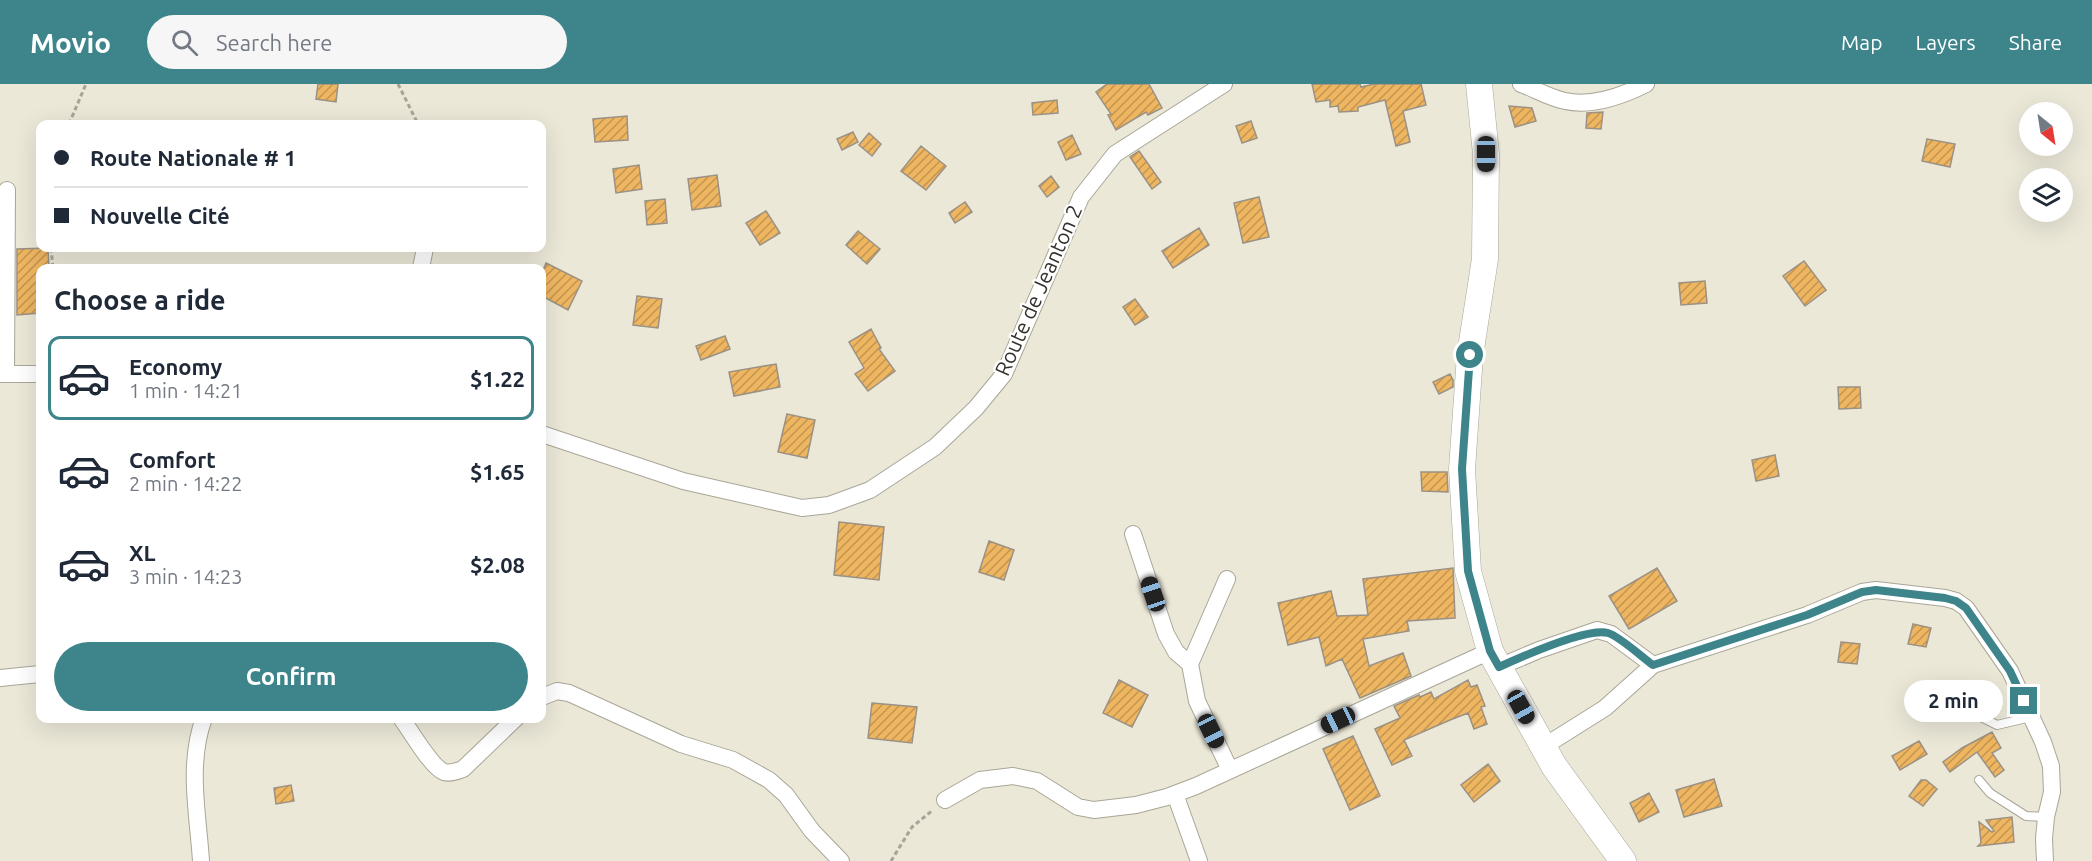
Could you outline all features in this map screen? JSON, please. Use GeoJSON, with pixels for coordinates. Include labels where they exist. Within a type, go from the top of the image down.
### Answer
{"type":"FeatureCollection","features":[{"type":"Feature","properties":{"kind":"main road"},"geometry":{"type":"LineString","coordinates":[[1479,84],[1486,154],[1485,259],[1470,355],[1462,469],[1468,571],[1495,659],[1554,766],[1623,861]]}},
{"type":"Feature","properties":{"kind":"street","name":"Route de Jeanton 2"},"geometry":{"type":"LineString","coordinates":[[546,435],[683,481],[802,508],[829,505],[870,490],[935,447],[976,408],[1004,374],[1081,197],[1115,154],[1224,84]]}},
{"type":"Feature","properties":{"kind":"street"},"geometry":{"type":"LineString","coordinates":[[1521,84],[1564,101],[1592,103],[1646,84]]}},
{"type":"Feature","properties":{"kind":"street"},"geometry":{"type":"LineString","coordinates":[[7,190],[3,374],[36,374]]}},
{"type":"Feature","properties":{"kind":"street"},"geometry":{"type":"LineString","coordinates":[[1132,534],[1166,633],[1176,652],[1190,664]]}},
{"type":"Feature","properties":{"kind":"street"},"geometry":{"type":"LineString","coordinates":[[1227,579],[1190,664],[1197,701],[1230,770]]}},
{"type":"Feature","properties":{"kind":"street"},"geometry":{"type":"LineString","coordinates":[[1543,747],[1605,708],[1653,665],[1807,615],[1862,592],[1876,590],[1934,596],[1956,601],[1966,608],[2010,671],[2043,742],[2051,766],[2052,792],[2046,817],[2045,861]]}},
{"type":"Feature","properties":{"kind":"street"},"geometry":{"type":"LineString","coordinates":[[945,800],[980,780],[1012,776],[1037,780],[1078,807],[1094,810],[1136,805],[1175,794],[1495,659],[1539,650],[1597,630],[1611,634],[1653,665]]}},
{"type":"Feature","properties":{"kind":"street"},"geometry":{"type":"LineString","coordinates":[[0,678],[36,674]]}},
{"type":"Feature","properties":{"kind":"street"},"geometry":{"type":"LineString","coordinates":[[546,695],[557,691],[569,693],[681,744],[733,760],[769,780],[786,795],[812,831],[841,861]]}},
{"type":"Feature","properties":{"kind":"street"},"geometry":{"type":"LineString","coordinates":[[201,861],[194,768],[202,723]]}},
{"type":"Feature","properties":{"kind":"street"},"geometry":{"type":"LineString","coordinates":[[405,723],[436,766],[444,772],[452,772],[463,769],[511,723]]}},
{"type":"Feature","properties":{"kind":"street"},"geometry":{"type":"LineString","coordinates":[[1175,794],[1199,861]]}},
{"type":"Feature","properties":{"kind":"lane"},"geometry":{"type":"LineString","coordinates":[[1941,701],[1964,708],[1997,725],[2031,717]]}},
{"type":"Feature","properties":{"kind":"lane"},"geometry":{"type":"LineString","coordinates":[[1979,780],[1990,793],[2026,816],[2046,817]]}},
{"type":"Feature","properties":{"kind":"path"},"geometry":{"type":"LineString","coordinates":[[71,120],[86,84]]}},
{"type":"Feature","properties":{"kind":"path"},"geometry":{"type":"LineString","coordinates":[[398,84],[416,120]]}},
{"type":"Feature","properties":{"kind":"path"},"geometry":{"type":"LineString","coordinates":[[891,861],[912,826],[945,800]]}},
{"type":"Feature","properties":{"kind":"building"},"geometry":{"type":"Polygon","coordinates":[[[318,84],[338,84],[336,102],[316,99],[318,84]]]}},
{"type":"Feature","properties":{"kind":"building"},"geometry":{"type":"Polygon","coordinates":[[[1107,84],[1149,84],[1162,108],[1148,115],[1146,112],[1116,130],[1108,115],[1111,114],[1096,92],[1107,84]]]}},
{"type":"Feature","properties":{"kind":"building"},"geometry":{"type":"Polygon","coordinates":[[[1312,84],[1360,84],[1361,87],[1374,84],[1421,84],[1426,105],[1403,111],[1410,142],[1396,146],[1385,100],[1358,107],[1358,111],[1339,112],[1338,106],[1330,107],[1330,100],[1316,102],[1312,84]]]}},
{"type":"Feature","properties":{"kind":"building"},"geometry":{"type":"Polygon","coordinates":[[[1057,100],[1058,113],[1033,115],[1032,103],[1057,100]]]}},
{"type":"Feature","properties":{"kind":"building"},"geometry":{"type":"Polygon","coordinates":[[[1509,106],[1532,108],[1536,121],[1515,127],[1509,106]]]}},
{"type":"Feature","properties":{"kind":"building"},"geometry":{"type":"Polygon","coordinates":[[[1603,112],[1601,129],[1586,128],[1587,113],[1603,112]]]}},
{"type":"Feature","properties":{"kind":"building"},"geometry":{"type":"Polygon","coordinates":[[[627,116],[628,140],[595,142],[593,119],[627,116]]]}},
{"type":"Feature","properties":{"kind":"building"},"geometry":{"type":"Polygon","coordinates":[[[1251,121],[1257,138],[1242,143],[1236,126],[1251,121]]]}},
{"type":"Feature","properties":{"kind":"building"},"geometry":{"type":"Polygon","coordinates":[[[853,132],[858,142],[842,150],[837,139],[853,132]]]}},
{"type":"Feature","properties":{"kind":"building"},"geometry":{"type":"Polygon","coordinates":[[[869,133],[881,144],[872,156],[859,145],[869,133]]]}},
{"type":"Feature","properties":{"kind":"building"},"geometry":{"type":"Polygon","coordinates":[[[1072,135],[1081,154],[1066,160],[1058,142],[1072,135]]]}},
{"type":"Feature","properties":{"kind":"building"},"geometry":{"type":"Polygon","coordinates":[[[1927,139],[1955,144],[1950,167],[1922,161],[1927,139]]]}},
{"type":"Feature","properties":{"kind":"building"},"geometry":{"type":"Polygon","coordinates":[[[921,146],[946,166],[926,190],[901,171],[921,146]]]}},
{"type":"Feature","properties":{"kind":"building"},"geometry":{"type":"Polygon","coordinates":[[[1139,151],[1161,182],[1152,189],[1130,157],[1139,151]]]}},
{"type":"Feature","properties":{"kind":"building"},"geometry":{"type":"Polygon","coordinates":[[[639,165],[642,189],[616,193],[613,169],[639,165]]]}},
{"type":"Feature","properties":{"kind":"building"},"geometry":{"type":"Polygon","coordinates":[[[717,175],[721,206],[692,210],[688,179],[717,175]]]}},
{"type":"Feature","properties":{"kind":"building"},"geometry":{"type":"Polygon","coordinates":[[[1051,176],[1059,187],[1047,197],[1039,186],[1051,176]]]}},
{"type":"Feature","properties":{"kind":"building"},"geometry":{"type":"Polygon","coordinates":[[[1259,197],[1269,237],[1243,243],[1234,203],[1259,197]]]}},
{"type":"Feature","properties":{"kind":"building"},"geometry":{"type":"Polygon","coordinates":[[[665,199],[667,223],[647,225],[645,201],[665,199]]]}},
{"type":"Feature","properties":{"kind":"building"},"geometry":{"type":"Polygon","coordinates":[[[965,202],[972,212],[955,223],[949,213],[965,202]]]}},
{"type":"Feature","properties":{"kind":"building"},"geometry":{"type":"Polygon","coordinates":[[[766,211],[780,233],[760,245],[746,223],[766,211]]]}},
{"type":"Feature","properties":{"kind":"building"},"geometry":{"type":"Polygon","coordinates":[[[1199,228],[1209,245],[1173,268],[1162,251],[1199,228]]]}},
{"type":"Feature","properties":{"kind":"building"},"geometry":{"type":"Polygon","coordinates":[[[858,231],[880,249],[867,264],[846,245],[858,231]]]}},
{"type":"Feature","properties":{"kind":"building"},"geometry":{"type":"Polygon","coordinates":[[[36,248],[36,252],[48,252],[49,264],[36,264],[36,313],[17,315],[17,249],[36,248]]]}},
{"type":"Feature","properties":{"kind":"building"},"geometry":{"type":"Polygon","coordinates":[[[1804,261],[1826,290],[1805,306],[1783,276],[1804,261]]]}},
{"type":"Feature","properties":{"kind":"building"},"geometry":{"type":"Polygon","coordinates":[[[546,264],[582,281],[568,310],[546,298],[546,264]]]}},
{"type":"Feature","properties":{"kind":"building"},"geometry":{"type":"Polygon","coordinates":[[[1705,281],[1707,303],[1681,305],[1679,283],[1705,281]]]}},
{"type":"Feature","properties":{"kind":"building"},"geometry":{"type":"Polygon","coordinates":[[[637,296],[662,299],[658,328],[633,325],[637,296]]]}},
{"type":"Feature","properties":{"kind":"building"},"geometry":{"type":"Polygon","coordinates":[[[1135,299],[1148,317],[1135,325],[1123,307],[1135,299]]]}},
{"type":"Feature","properties":{"kind":"building"},"geometry":{"type":"Polygon","coordinates":[[[871,329],[881,348],[879,349],[895,371],[868,391],[855,374],[864,368],[849,342],[871,329]]]}},
{"type":"Feature","properties":{"kind":"building"},"geometry":{"type":"Polygon","coordinates":[[[725,336],[730,349],[701,360],[696,346],[725,336]]]}},
{"type":"Feature","properties":{"kind":"building"},"geometry":{"type":"Polygon","coordinates":[[[776,364],[780,387],[734,396],[729,372],[776,364]]]}},
{"type":"Feature","properties":{"kind":"building"},"geometry":{"type":"Polygon","coordinates":[[[1450,374],[1453,387],[1439,394],[1433,382],[1450,374]]]}},
{"type":"Feature","properties":{"kind":"building"},"geometry":{"type":"Polygon","coordinates":[[[1838,387],[1860,387],[1861,408],[1839,409],[1838,387]]]}},
{"type":"Feature","properties":{"kind":"building"},"geometry":{"type":"Polygon","coordinates":[[[787,414],[815,420],[807,458],[778,452],[787,414]]]}},
{"type":"Feature","properties":{"kind":"building"},"geometry":{"type":"Polygon","coordinates":[[[1775,455],[1779,476],[1756,481],[1752,460],[1775,455]]]}},
{"type":"Feature","properties":{"kind":"building"},"geometry":{"type":"Polygon","coordinates":[[[1421,472],[1447,472],[1448,492],[1422,491],[1421,472]]]}},
{"type":"Feature","properties":{"kind":"building"},"geometry":{"type":"Polygon","coordinates":[[[839,522],[884,527],[879,580],[834,575],[839,522]]]}},
{"type":"Feature","properties":{"kind":"building"},"geometry":{"type":"Polygon","coordinates":[[[989,541],[1014,550],[1004,580],[979,572],[989,541]]]}},
{"type":"Feature","properties":{"kind":"building"},"geometry":{"type":"Polygon","coordinates":[[[1453,568],[1455,618],[1407,621],[1409,631],[1363,639],[1369,666],[1403,653],[1411,676],[1360,698],[1342,659],[1326,666],[1319,637],[1288,645],[1278,603],[1331,591],[1337,616],[1368,615],[1363,579],[1453,568]]]}},
{"type":"Feature","properties":{"kind":"building"},"geometry":{"type":"Polygon","coordinates":[[[1657,568],[1677,601],[1629,629],[1609,596],[1657,568]]]}},
{"type":"Feature","properties":{"kind":"building"},"geometry":{"type":"Polygon","coordinates":[[[1913,624],[1931,628],[1926,647],[1908,644],[1913,624]]]}},
{"type":"Feature","properties":{"kind":"building"},"geometry":{"type":"Polygon","coordinates":[[[1841,642],[1860,644],[1857,664],[1838,662],[1841,642]]]}},
{"type":"Feature","properties":{"kind":"building"},"geometry":{"type":"Polygon","coordinates":[[[1119,680],[1148,695],[1132,727],[1103,713],[1119,680]]]}},
{"type":"Feature","properties":{"kind":"building"},"geometry":{"type":"Polygon","coordinates":[[[1468,680],[1471,687],[1477,685],[1485,706],[1481,707],[1487,724],[1474,729],[1468,713],[1450,720],[1404,740],[1412,756],[1392,765],[1375,729],[1400,718],[1394,706],[1431,692],[1434,699],[1468,680]]]}},
{"type":"Feature","properties":{"kind":"building"},"geometry":{"type":"Polygon","coordinates":[[[872,703],[917,707],[912,743],[868,738],[872,703]]]}},
{"type":"Feature","properties":{"kind":"building"},"geometry":{"type":"Polygon","coordinates":[[[1992,732],[2001,748],[1992,753],[2004,770],[1995,777],[1977,752],[1950,772],[1943,762],[1962,748],[1992,732]]]}},
{"type":"Feature","properties":{"kind":"building"},"geometry":{"type":"Polygon","coordinates":[[[1353,736],[1380,796],[1350,810],[1323,749],[1353,736]]]}},
{"type":"Feature","properties":{"kind":"building"},"geometry":{"type":"Polygon","coordinates":[[[1919,741],[1927,754],[1900,770],[1892,756],[1919,741]]]}},
{"type":"Feature","properties":{"kind":"building"},"geometry":{"type":"Polygon","coordinates":[[[1488,764],[1500,781],[1474,802],[1461,785],[1488,764]]]}},
{"type":"Feature","properties":{"kind":"building"},"geometry":{"type":"Polygon","coordinates":[[[1714,779],[1722,806],[1684,817],[1676,790],[1714,779]]]}},
{"type":"Feature","properties":{"kind":"building"},"geometry":{"type":"Polygon","coordinates":[[[1921,780],[1926,780],[1937,789],[1923,806],[1909,796],[1921,780]]]}},
{"type":"Feature","properties":{"kind":"building"},"geometry":{"type":"Polygon","coordinates":[[[291,785],[294,801],[276,804],[274,788],[291,785]]]}},
{"type":"Feature","properties":{"kind":"building"},"geometry":{"type":"Polygon","coordinates":[[[1649,793],[1659,812],[1639,822],[1630,803],[1649,793]]]}},
{"type":"Feature","properties":{"kind":"building"},"geometry":{"type":"Polygon","coordinates":[[[2012,817],[2014,842],[1978,846],[1981,843],[1979,822],[1992,832],[1994,831],[1986,820],[2012,817]]]}},
{"type":"Feature","properties":{"kind":"route"},"geometry":{"type":"LineString","coordinates":[[1470,355],[1462,469],[1468,571],[1490,651],[1499,667],[1597,630],[1611,634],[1653,665],[1807,615],[1862,592],[1876,590],[1945,598],[1956,601],[1966,608],[2010,671],[2024,701]]}}]}
